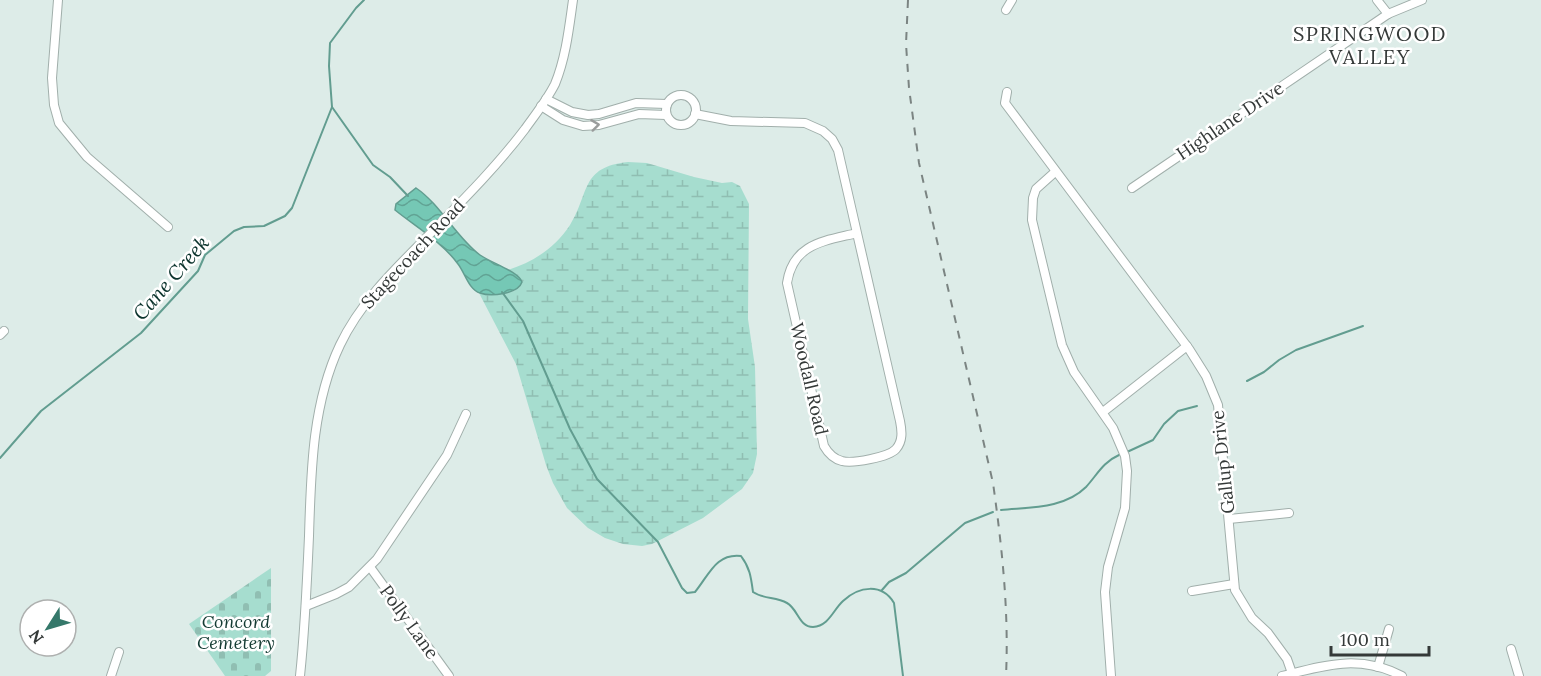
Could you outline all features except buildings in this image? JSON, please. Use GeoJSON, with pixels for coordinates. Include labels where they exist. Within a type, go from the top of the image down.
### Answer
{"type":"FeatureCollection","features":[{"type":"Feature","properties":{"kind":"street"},"geometry":{"type":"LineString","coordinates":[[58,0],[51,78],[59,123],[87,157],[168,227]]}},
{"type":"Feature","properties":{"kind":"street","name":"Stagecoach Road"},"geometry":{"type":"LineString","coordinates":[[300,676],[316,425],[327,380],[339,346],[355,318],[390,274],[509,151],[546,99],[554,85],[565,53],[573,0]]}},
{"type":"Feature","properties":{"kind":"street"},"geometry":{"type":"LineString","coordinates":[[1006,10],[1012,0]]}},
{"type":"Feature","properties":{"kind":"street"},"geometry":{"type":"LineString","coordinates":[[1377,0],[1388,14]]}},
{"type":"Feature","properties":{"kind":"street","name":"Highlane Drive"},"geometry":{"type":"LineString","coordinates":[[1131,188],[1388,14],[1422,0]]}},
{"type":"Feature","properties":{"kind":"street","name":"Gallup Drive"},"geometry":{"type":"LineString","coordinates":[[1006,92],[1005,103],[1187,346],[1206,376],[1218,405],[1235,590],[1252,618],[1287,659],[1293,675]]}},
{"type":"Feature","properties":{"kind":"street"},"geometry":{"type":"LineString","coordinates":[[685,96],[694,103],[696,114],[691,121],[682,126],[673,123],[666,115],[667,104],[674,97],[685,96]]}},
{"type":"Feature","properties":{"kind":"street"},"geometry":{"type":"LineString","coordinates":[[546,99],[567,110],[588,115],[636,103],[667,104]]}},
{"type":"Feature","properties":{"kind":"street"},"geometry":{"type":"LineString","coordinates":[[541,106],[563,120],[583,126],[605,124],[639,114],[666,115]]}},
{"type":"Feature","properties":{"kind":"street","name":"Woodall Road"},"geometry":{"type":"LineString","coordinates":[[696,114],[733,122],[805,123],[823,131],[838,150],[898,410],[901,435],[897,448],[889,455],[845,462],[833,457],[824,446],[788,283],[795,260],[810,246],[857,233]]}},
{"type":"Feature","properties":{"kind":"street"},"geometry":{"type":"LineString","coordinates":[[1055,172],[1036,189],[1032,220],[1062,345],[1067,361],[1103,412],[1120,443],[1127,471],[1125,508],[1108,567],[1105,592],[1111,676]]}},
{"type":"Feature","properties":{"kind":"street"},"geometry":{"type":"LineString","coordinates":[[1103,412],[1187,346]]}},
{"type":"Feature","properties":{"kind":"street"},"geometry":{"type":"LineString","coordinates":[[306,606],[349,587],[370,567],[447,455],[466,414]]}},
{"type":"Feature","properties":{"kind":"street"},"geometry":{"type":"LineString","coordinates":[[1229,519],[1289,513]]}},
{"type":"Feature","properties":{"kind":"street","name":"Polly Lane"},"geometry":{"type":"LineString","coordinates":[[370,567],[449,676]]}},
{"type":"Feature","properties":{"kind":"street"},"geometry":{"type":"LineString","coordinates":[[1192,591],[1234,584]]}},
{"type":"Feature","properties":{"kind":"street"},"geometry":{"type":"LineString","coordinates":[[1378,667],[1389,630]]}},
{"type":"Feature","properties":{"kind":"street"},"geometry":{"type":"LineString","coordinates":[[1511,649],[1519,676]]}},
{"type":"Feature","properties":{"kind":"street"},"geometry":{"type":"LineString","coordinates":[[111,676],[119,652]]}},
{"type":"Feature","properties":{"kind":"street"},"geometry":{"type":"LineString","coordinates":[[1282,676],[1334,663],[1372,665],[1402,676]]}},
{"type":"Feature","properties":{"kind":"green space"},"geometry":{"type":"Polygon","coordinates":[[[628,162],[647,163],[694,177],[722,183],[732,182],[740,186],[749,204],[748,319],[755,367],[757,454],[753,473],[742,489],[703,518],[652,544],[642,546],[623,544],[605,538],[588,528],[567,508],[546,465],[516,364],[479,293],[515,291],[511,272],[508,270],[535,258],[558,241],[570,225],[588,183],[594,176],[602,169],[628,162]]]}},
{"type":"Feature","properties":{"kind":"green space","name":"Concord Cemetery"},"geometry":{"type":"Polygon","coordinates":[[[271,568],[271,671],[265,676],[225,676],[189,624],[271,568]]]}},
{"type":"Feature","properties":{"kind":"water"},"geometry":{"type":"Polygon","coordinates":[[[416,188],[433,203],[471,248],[515,274],[522,282],[519,286],[510,292],[497,294],[476,291],[452,256],[395,210],[396,204],[416,188]]]}},
{"type":"Feature","properties":{"kind":"waterway","name":"Cane Creek"},"geometry":{"type":"LineString","coordinates":[[364,0],[330,43],[332,107],[373,165],[390,177],[408,196]]}},
{"type":"Feature","properties":{"kind":"waterway","name":"Cane Creek"},"geometry":{"type":"LineString","coordinates":[[0,458],[41,411],[141,333],[198,271],[205,255],[234,231],[244,227],[264,226],[285,216],[292,208],[332,107]]}},
{"type":"Feature","properties":{"kind":"waterway"},"geometry":{"type":"LineString","coordinates":[[502,292],[523,321],[570,429],[597,479],[658,542],[682,588],[687,593],[695,592],[714,566],[732,556],[741,556],[750,573],[753,592],[787,603],[808,626],[823,624],[839,605],[856,592],[870,589],[883,592],[894,603],[903,676]]}},
{"type":"Feature","properties":{"kind":"waterway"},"geometry":{"type":"LineString","coordinates":[[1247,381],[1296,350],[1363,326]]}},
{"type":"Feature","properties":{"kind":"waterway"},"geometry":{"type":"LineString","coordinates":[[1127,452],[1153,440],[1164,424],[1178,411],[1197,406]]}},
{"type":"Feature","properties":{"kind":"waterway"},"geometry":{"type":"LineString","coordinates":[[1001,510],[1046,506],[1067,499],[1086,487],[1104,465],[1119,455]]}},
{"type":"Feature","properties":{"kind":"waterway"},"geometry":{"type":"LineString","coordinates":[[882,590],[889,582],[906,573],[965,523],[993,512]]}},
{"type":"Feature","properties":{"kind":"railway"},"geometry":{"type":"LineString","coordinates":[[908,0],[906,44],[919,163],[993,483],[1004,579],[1006,676]]}},
{"type":"Feature","properties":{"kind":"district","name":"SPRINGWOOD VALLEY"},"geometry":{"type":"Point","coordinates":[1370,46]}}]}
